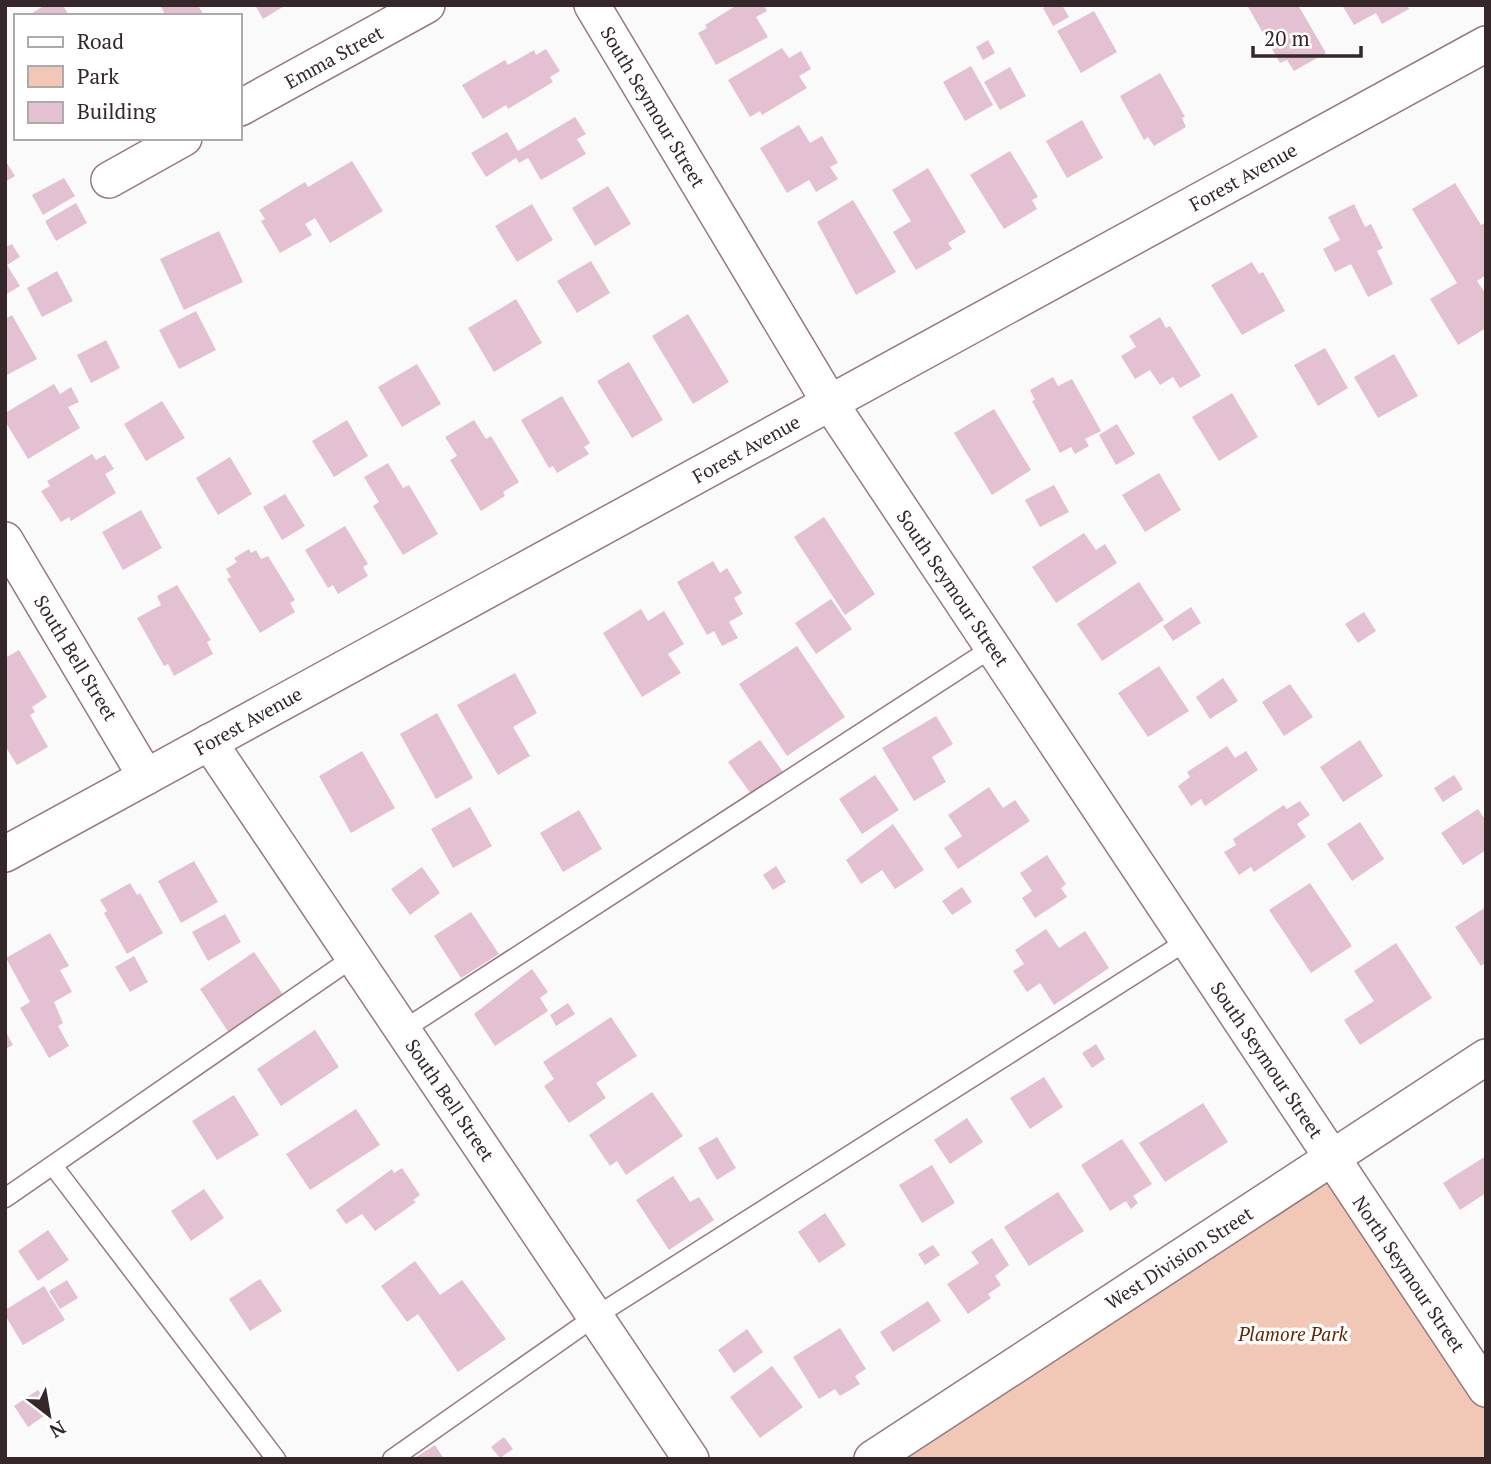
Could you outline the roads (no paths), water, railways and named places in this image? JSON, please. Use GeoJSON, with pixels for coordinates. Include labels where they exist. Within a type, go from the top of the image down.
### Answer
{"type":"FeatureCollection","features":[{"type":"Feature","properties":{"kind":"street","name":"Emma Street"},"geometry":{"type":"LineString","coordinates":[[242,107],[427,5]]}},
{"type":"Feature","properties":{"kind":"street","name":"South Seymour Street"},"geometry":{"type":"LineString","coordinates":[[592,5],[830,403],[1332,1158]]}},
{"type":"Feature","properties":{"kind":"street","name":"Forest Avenue"},"geometry":{"type":"LineString","coordinates":[[5,853],[1486,44]]}},
{"type":"Feature","properties":{"kind":"street"},"geometry":{"type":"LineString","coordinates":[[109,180],[180,140]]}},
{"type":"Feature","properties":{"kind":"street","name":"South Bell Street"},"geometry":{"type":"LineString","coordinates":[[5,540],[146,777]]}},
{"type":"Feature","properties":{"kind":"street","name":"South Bell Street"},"geometry":{"type":"LineString","coordinates":[[209,742],[691,1459]]}},
{"type":"Feature","properties":{"kind":"street","name":"West Division Street"},"geometry":{"type":"LineString","coordinates":[[873,1459],[1486,1057]]}},
{"type":"Feature","properties":{"kind":"street","name":"North Seymour Street"},"geometry":{"type":"LineString","coordinates":[[1332,1158],[1486,1389]]}},
{"type":"Feature","properties":{"kind":"lane"},"geometry":{"type":"LineString","coordinates":[[403,1030],[992,648]]}},
{"type":"Feature","properties":{"kind":"lane"},"geometry":{"type":"LineString","coordinates":[[392,1459],[596,1316],[1188,941]]}},
{"type":"Feature","properties":{"kind":"lane"},"geometry":{"type":"LineString","coordinates":[[5,1198],[54,1167],[354,957]]}},
{"type":"Feature","properties":{"kind":"lane"},"geometry":{"type":"LineString","coordinates":[[54,1167],[276,1459]]}},
{"type":"Feature","properties":{"kind":"park label","name":"Plamore Park"},"geometry":{"type":"Point","coordinates":[1293,1334]}}]}
